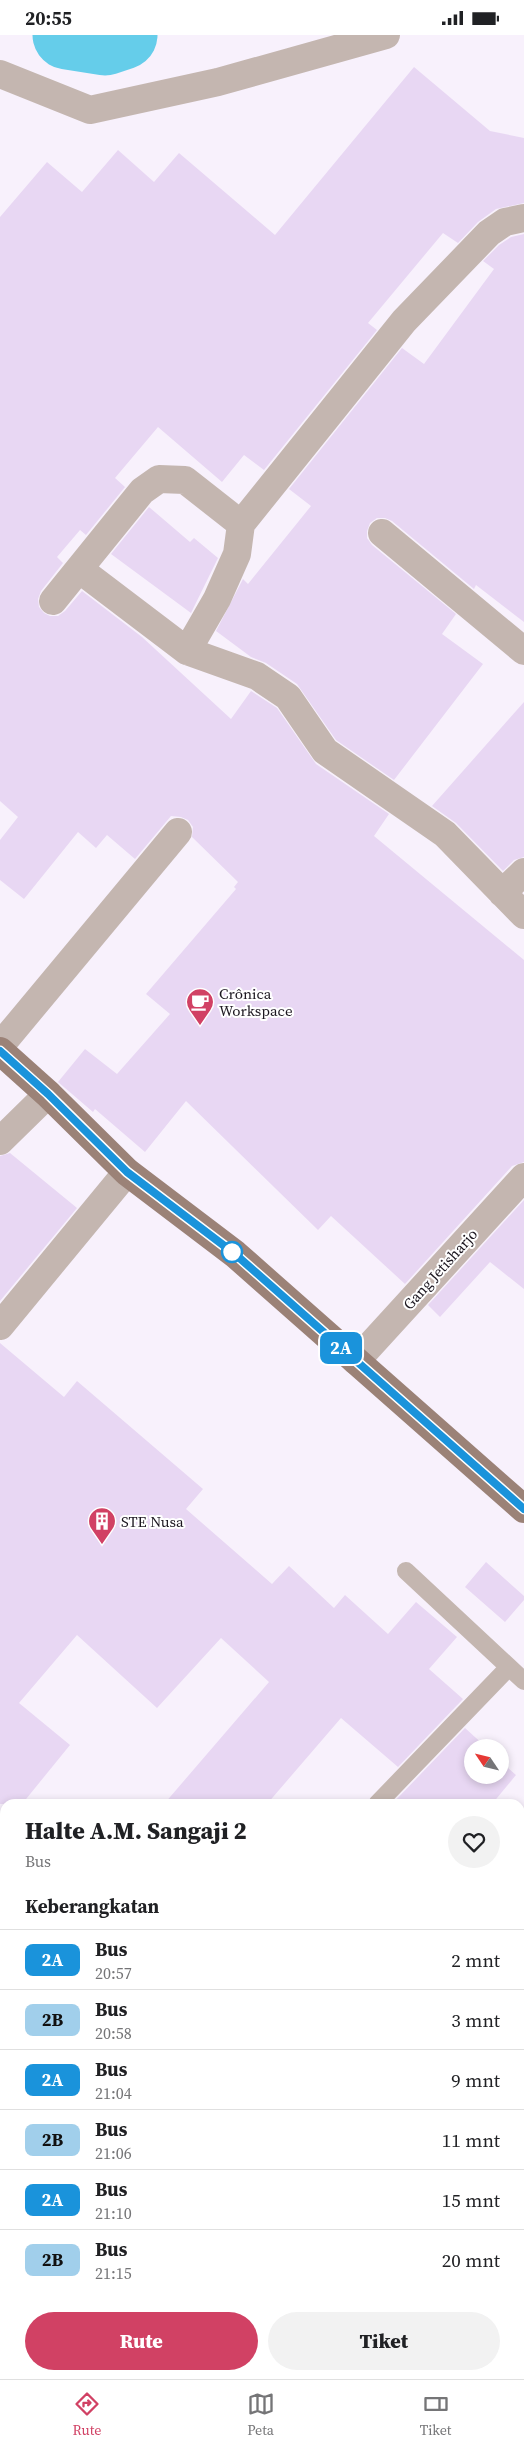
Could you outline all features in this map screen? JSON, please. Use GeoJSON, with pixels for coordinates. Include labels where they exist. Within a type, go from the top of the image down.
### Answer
{"type":"FeatureCollection","features":[{"type":"Feature","properties":{"kind":"main road"},"geometry":{"type":"LineString","coordinates":[[0,1051],[48,1094],[127,1172],[235,1254],[524,1509]]}},
{"type":"Feature","properties":{"kind":"street"},"geometry":{"type":"LineString","coordinates":[[0,74],[90,109],[218,82],[386,35]]}},
{"type":"Feature","properties":{"kind":"street"},"geometry":{"type":"LineString","coordinates":[[186,651],[217,599],[237,555],[241,525],[404,321],[489,233],[504,221],[524,218]]}},
{"type":"Feature","properties":{"kind":"street"},"geometry":{"type":"LineString","coordinates":[[53,601],[142,491],[159,479],[185,480],[241,525]]}},
{"type":"Feature","properties":{"kind":"street"},"geometry":{"type":"LineString","coordinates":[[382,533],[524,651]]}},
{"type":"Feature","properties":{"kind":"street"},"geometry":{"type":"LineString","coordinates":[[79,569],[186,651],[257,675],[288,697],[325,751],[445,834],[524,915]]}},
{"type":"Feature","properties":{"kind":"street"},"geometry":{"type":"LineString","coordinates":[[0,1046],[178,832]]}},
{"type":"Feature","properties":{"kind":"street"},"geometry":{"type":"LineString","coordinates":[[502,893],[524,872]]}},
{"type":"Feature","properties":{"kind":"street"},"geometry":{"type":"LineString","coordinates":[[0,1141],[48,1094]]}},
{"type":"Feature","properties":{"kind":"street"},"geometry":{"type":"LineString","coordinates":[[0,1326],[127,1172]]}},
{"type":"Feature","properties":{"kind":"street","name":"Gang Jetisharjo"},"geometry":{"type":"LineString","coordinates":[[356,1361],[524,1177]]}},
{"type":"Feature","properties":{"kind":"lane"},"geometry":{"type":"LineString","coordinates":[[406,1571],[524,1681]]}},
{"type":"Feature","properties":{"kind":"lane"},"geometry":{"type":"LineString","coordinates":[[382,1799],[509,1667]]}},
{"type":"Feature","properties":{"kind":"building"},"geometry":{"type":"Polygon","coordinates":[[[414,67],[490,131],[524,138],[524,203],[496,209],[478,222],[458,243],[443,233],[368,323],[377,330],[264,470],[244,455],[222,482],[158,427],[115,478],[125,487],[86,535],[80,530],[57,557],[63,563],[41,591],[38,599],[39,607],[44,613],[50,616],[58,616],[65,611],[82,591],[142,637],[231,719],[251,691],[277,708],[316,764],[389,814],[374,836],[524,960],[524,1162],[512,1166],[405,1284],[331,1216],[318,1230],[186,1101],[145,1152],[95,1109],[93,1112],[58,1082],[85,1049],[117,1074],[170,1014],[146,994],[236,889],[234,887],[238,882],[192,837],[193,827],[188,820],[171,816],[135,859],[107,835],[96,848],[78,832],[24,899],[0,880],[0,840],[18,817],[0,801],[0,217],[47,162],[82,192],[118,150],[154,182],[179,153],[275,235],[414,67]]]}},
{"type":"Feature","properties":{"kind":"building"},"geometry":{"type":"Polygon","coordinates":[[[524,234],[524,622],[476,585],[474,589],[392,521],[385,518],[377,518],[370,523],[367,538],[372,545],[456,614],[442,634],[483,664],[394,780],[336,740],[297,684],[266,663],[251,657],[216,631],[243,579],[248,584],[311,506],[289,489],[402,348],[424,364],[494,269],[483,261],[499,245],[511,237],[524,234]]]}},
{"type":"Feature","properties":{"kind":"building"},"geometry":{"type":"Polygon","coordinates":[[[149,507],[190,542],[194,538],[218,558],[191,613],[111,554],[149,507]]]}},
{"type":"Feature","properties":{"kind":"building"},"geometry":{"type":"Polygon","coordinates":[[[524,702],[524,857],[514,860],[503,871],[456,823],[432,806],[524,702]]]}},
{"type":"Feature","properties":{"kind":"building"},"geometry":{"type":"Polygon","coordinates":[[[10,1153],[77,1208],[0,1301],[0,1156],[10,1153]]]}},
{"type":"Feature","properties":{"kind":"building"},"geometry":{"type":"Polygon","coordinates":[[[524,1200],[524,1289],[490,1262],[440,1317],[428,1305],[524,1200]]]}},
{"type":"Feature","properties":{"kind":"building"},"geometry":{"type":"Polygon","coordinates":[[[0,1343],[64,1397],[77,1381],[203,1489],[186,1509],[272,1584],[289,1566],[334,1608],[345,1595],[388,1634],[416,1602],[457,1637],[429,1669],[463,1699],[398,1767],[341,1718],[271,1799],[168,1799],[269,1682],[221,1638],[157,1708],[77,1635],[19,1703],[70,1745],[26,1799],[0,1799],[0,1343]]]}},
{"type":"Feature","properties":{"kind":"building"},"geometry":{"type":"Polygon","coordinates":[[[486,1562],[524,1596],[524,1600],[505,1622],[465,1587],[486,1562]]]}},
{"type":"Feature","properties":{"kind":"building"},"geometry":{"type":"Polygon","coordinates":[[[465,1728],[477,1739],[464,1739],[464,1784],[509,1784],[496,1799],[397,1799],[465,1728]]]}},
{"type":"Feature","properties":{"kind":"building"},"geometry":{"type":"Polygon","coordinates":[[[509,1769],[516,1775],[509,1783],[509,1769]]]}},
{"type":"Feature","properties":{"kind":"waterway"},"geometry":{"type":"LineString","coordinates":[[67,35],[105,41],[123,35]]}},
{"type":"Feature","properties":{"kind":"bus line","name":"2A"},"geometry":{"type":"LineString","coordinates":[[0,1051],[48,1094],[127,1172],[235,1254],[524,1509]]}},
{"type":"Feature","properties":{"kind":"place","name":"Crônica Workspace"},"geometry":{"type":"Point","coordinates":[200,1026]}},
{"type":"Feature","properties":{"kind":"place","name":"STE Nusa"},"geometry":{"type":"Point","coordinates":[102,1545]}}]}
